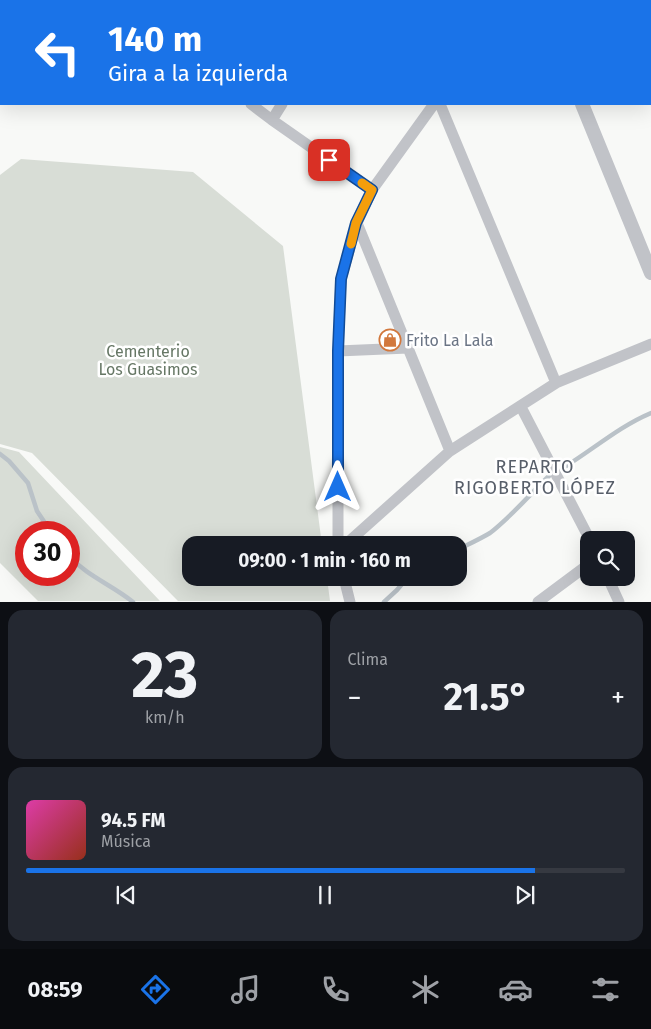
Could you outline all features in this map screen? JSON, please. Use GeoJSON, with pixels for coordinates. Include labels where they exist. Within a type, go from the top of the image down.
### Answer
{"type":"FeatureCollection","features":[{"type":"Feature","properties":{"kind":"street"},"geometry":{"type":"LineString","coordinates":[[252,105],[372,190]]}},
{"type":"Feature","properties":{"kind":"street"},"geometry":{"type":"LineString","coordinates":[[272,120],[281,105]]}},
{"type":"Feature","properties":{"kind":"street"},"geometry":{"type":"LineString","coordinates":[[338,536],[338,351],[341,279],[356,223],[372,190],[433,105]]}},
{"type":"Feature","properties":{"kind":"street"},"geometry":{"type":"LineString","coordinates":[[440,105],[556,383]]}},
{"type":"Feature","properties":{"kind":"street"},"geometry":{"type":"LineString","coordinates":[[582,105],[651,273]]}},
{"type":"Feature","properties":{"kind":"street"},"geometry":{"type":"LineString","coordinates":[[356,223],[450,451]]}},
{"type":"Feature","properties":{"kind":"street"},"geometry":{"type":"LineString","coordinates":[[355,536],[450,451],[556,383],[651,344]]}},
{"type":"Feature","properties":{"kind":"street"},"geometry":{"type":"LineString","coordinates":[[338,351],[408,348]]}},
{"type":"Feature","properties":{"kind":"street"},"geometry":{"type":"LineString","coordinates":[[520,407],[585,531]]}},
{"type":"Feature","properties":{"kind":"street"},"geometry":{"type":"LineString","coordinates":[[538,602],[580,571]]}},
{"type":"Feature","properties":{"kind":"street"},"geometry":{"type":"LineString","coordinates":[[346,586],[350,602]]}},
{"type":"Feature","properties":{"kind":"street"},"geometry":{"type":"LineString","coordinates":[[612,586],[619,602]]}},
{"type":"Feature","properties":{"kind":"green space","name":"Cementerio Los Guasimos"},"geometry":{"type":"Polygon","coordinates":[[[21,159],[193,172],[283,246],[321,536],[182,536],[182,586],[328,586],[330,601],[178,601],[32,453],[0,444],[0,175],[21,159]]]}},
{"type":"Feature","properties":{"kind":"green space"},"geometry":{"type":"Polygon","coordinates":[[[0,447],[19,452],[160,601],[38,601],[23,586],[80,586],[80,521],[15,521],[15,578],[0,563],[0,447]]]}},
{"type":"Feature","properties":{"kind":"waterway"},"geometry":{"type":"LineString","coordinates":[[566,466],[618,431],[651,413]]}},
{"type":"Feature","properties":{"kind":"waterway"},"geometry":{"type":"LineString","coordinates":[[0,454],[9,461],[28,483],[37,511],[44,521]]}},
{"type":"Feature","properties":{"kind":"waterway"},"geometry":{"type":"LineString","coordinates":[[467,545],[490,533],[513,513],[549,476]]}},
{"type":"Feature","properties":{"kind":"waterway"},"geometry":{"type":"LineString","coordinates":[[80,566],[133,602]]}},
{"type":"Feature","properties":{"kind":"waterway"},"geometry":{"type":"LineString","coordinates":[[384,602],[400,586]]}},
{"type":"Feature","properties":{"kind":"slow traffic"},"geometry":{"type":"LineString","coordinates":[[351,244],[356,223],[372,190],[362,183]]}},
{"type":"Feature","properties":{"kind":"place","name":"Frito La Lala"},"geometry":{"type":"Point","coordinates":[390,340]}},
{"type":"Feature","properties":{"kind":"district","name":"REPARTO RIGOBERTO LÓPEZ"},"geometry":{"type":"Point","coordinates":[535,477]}},
{"type":"Feature","properties":{"kind":"route"},"geometry":{"type":"LineString","coordinates":[[329,160],[372,190],[356,223],[341,279],[338,351],[338,487]]}}]}
